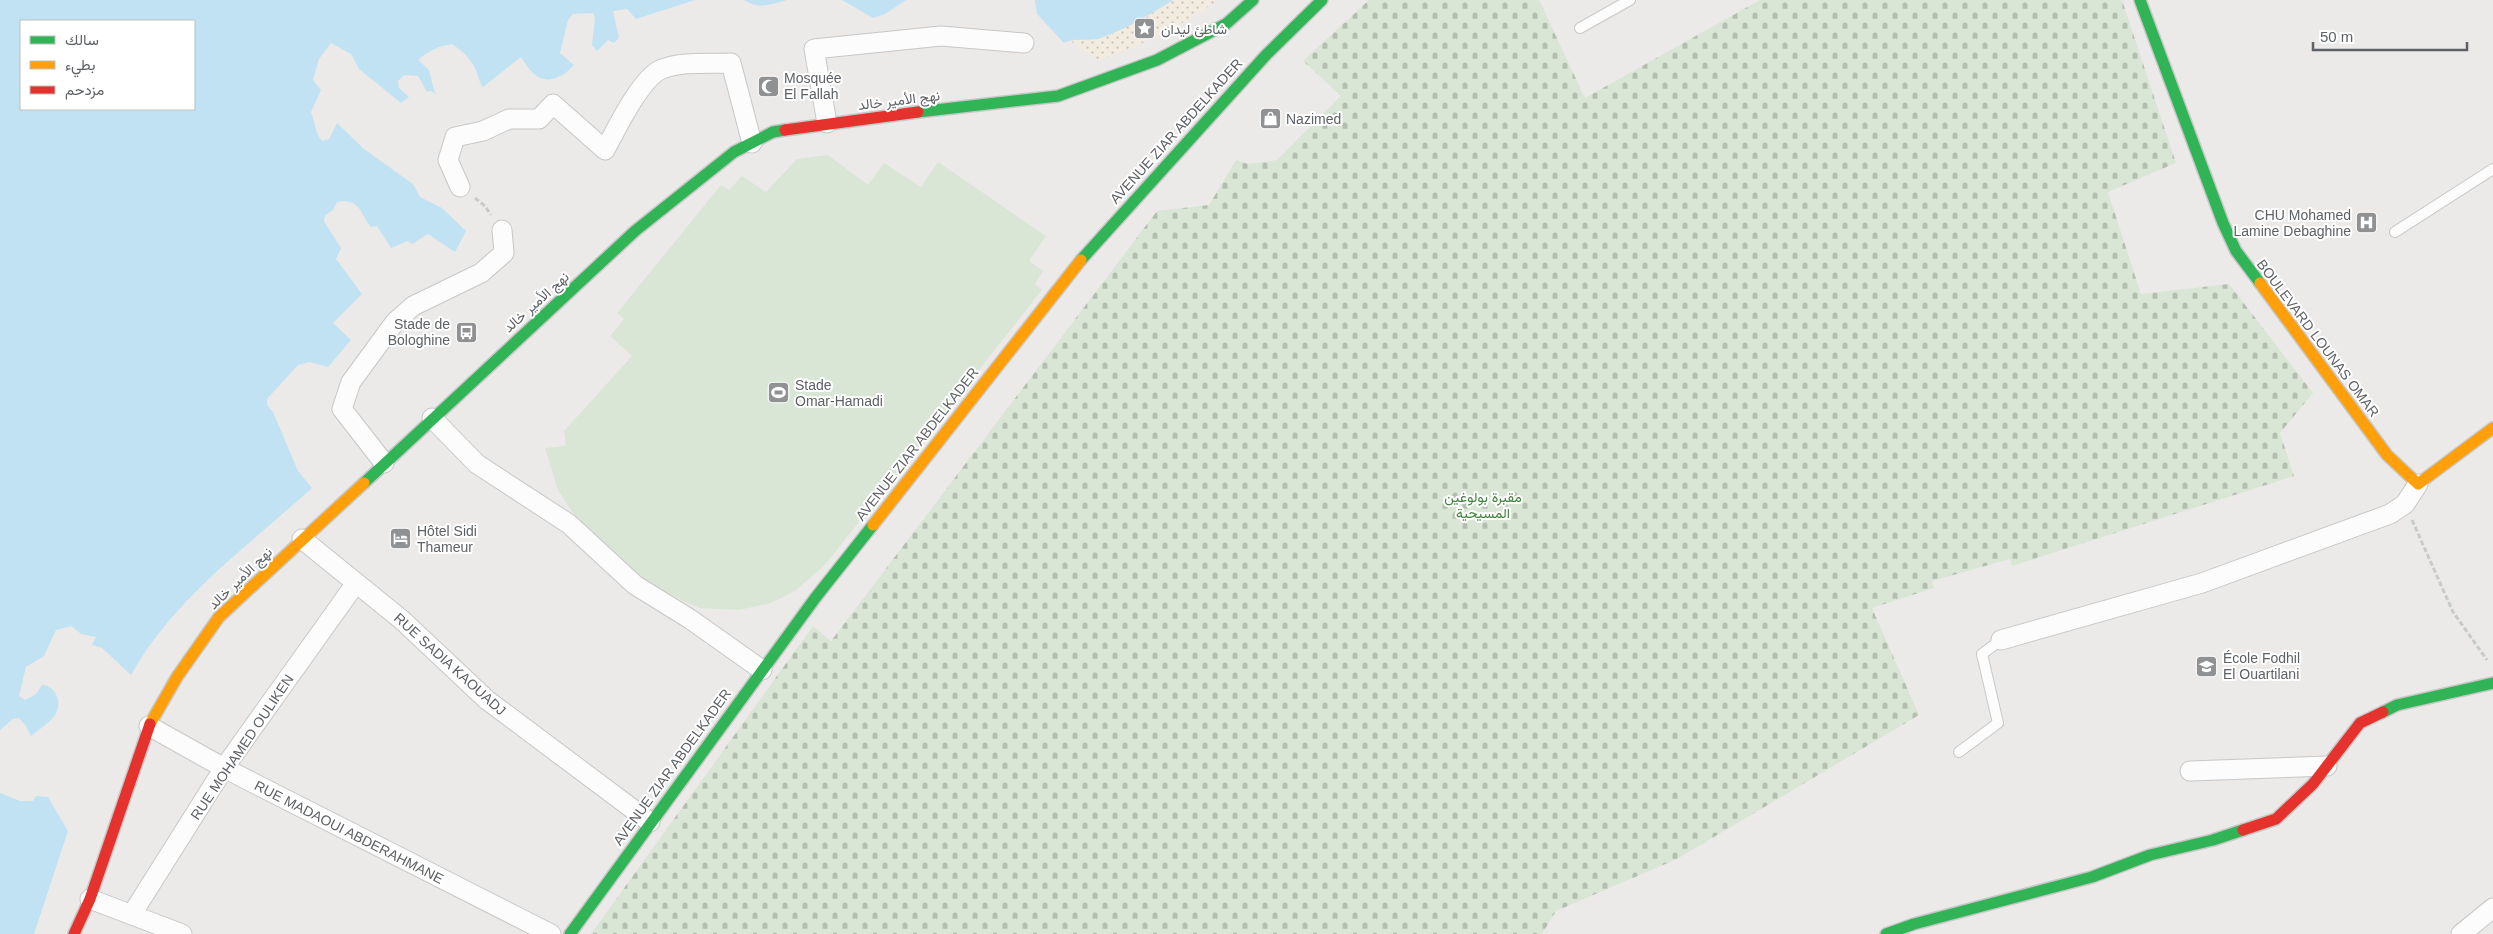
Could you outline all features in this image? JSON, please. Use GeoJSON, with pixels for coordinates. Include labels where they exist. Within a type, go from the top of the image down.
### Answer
{"type":"FeatureCollection","features":[{"type":"Feature","properties":{"kind":"main road","name":"نهج الأمير خالد"},"geometry":{"type":"LineString","coordinates":[[74,934],[90,899],[149,726],[177,677],[219,617],[635,231],[734,152],[773,132],[828,123],[1058,96],[1157,60],[1226,24],[1253,0]]}},
{"type":"Feature","properties":{"kind":"main road","name":"AVENUE ZIAR ABDELKADER"},"geometry":{"type":"LineString","coordinates":[[570,934],[762,670],[926,456],[1094,244],[1266,55],[1322,0]]}},
{"type":"Feature","properties":{"kind":"main road","name":"BOULEVARD LOUNAS OMAR"},"geometry":{"type":"LineString","coordinates":[[2140,0],[2223,223],[2236,251],[2388,455],[2418,484]]}},
{"type":"Feature","properties":{"kind":"main road"},"geometry":{"type":"LineString","coordinates":[[2418,484],[2493,428]]}},
{"type":"Feature","properties":{"kind":"main road"},"geometry":{"type":"LineString","coordinates":[[1886,934],[1914,924],[2092,877],[2150,855],[2212,840],[2276,819],[2313,784],[2360,723],[2397,706],[2493,683]]}},
{"type":"Feature","properties":{"kind":"street"},"geometry":{"type":"LineString","coordinates":[[828,123],[814,49],[941,36],[1024,44]]}},
{"type":"Feature","properties":{"kind":"street"},"geometry":{"type":"LineString","coordinates":[[460,187],[448,160],[455,137],[483,131],[509,119],[539,119],[553,104],[605,150],[638,92],[660,69],[683,64],[731,63],[752,143]]}},
{"type":"Feature","properties":{"kind":"street"},"geometry":{"type":"LineString","coordinates":[[384,463],[342,409],[351,382],[395,322],[413,306],[481,273],[504,253],[502,230]]}},
{"type":"Feature","properties":{"kind":"street"},"geometry":{"type":"LineString","coordinates":[[432,418],[477,464],[569,524],[635,584],[690,619],[762,670]]}},
{"type":"Feature","properties":{"kind":"street"},"geometry":{"type":"LineString","coordinates":[[2001,640],[2202,583],[2390,514],[2405,504],[2418,484]]}},
{"type":"Feature","properties":{"kind":"street","name":"RUE SADIA KAOUADJ"},"geometry":{"type":"LineString","coordinates":[[302,539],[402,620],[487,700],[650,822]]}},
{"type":"Feature","properties":{"kind":"street","name":"RUE MOHAMED OULIKEN"},"geometry":{"type":"LineString","coordinates":[[132,914],[224,768],[356,583]]}},
{"type":"Feature","properties":{"kind":"street","name":"RUE MADAOUI ABDERAHMANE"},"geometry":{"type":"LineString","coordinates":[[149,726],[224,768],[551,934]]}},
{"type":"Feature","properties":{"kind":"street"},"geometry":{"type":"LineString","coordinates":[[2190,771],[2327,766]]}},
{"type":"Feature","properties":{"kind":"street"},"geometry":{"type":"LineString","coordinates":[[90,899],[182,934]]}},
{"type":"Feature","properties":{"kind":"street"},"geometry":{"type":"LineString","coordinates":[[2461,934],[2493,908]]}},
{"type":"Feature","properties":{"kind":"lane"},"geometry":{"type":"LineString","coordinates":[[1580,28],[1630,0]]}},
{"type":"Feature","properties":{"kind":"lane"},"geometry":{"type":"LineString","coordinates":[[2395,232],[2493,169]]}},
{"type":"Feature","properties":{"kind":"lane"},"geometry":{"type":"LineString","coordinates":[[1959,752],[1998,723],[1982,654],[2001,640]]}},
{"type":"Feature","properties":{"kind":"path"},"geometry":{"type":"LineString","coordinates":[[460,187],[485,206],[502,230]]}},
{"type":"Feature","properties":{"kind":"path"},"geometry":{"type":"LineString","coordinates":[[2405,504],[2453,612],[2493,668]]}},
{"type":"Feature","properties":{"kind":"green space","name":"مقبرة بولوغين المسيحية"},"geometry":{"type":"Polygon","coordinates":[[[1369,0],[1539,0],[1585,98],[1760,0],[2122,0],[2176,163],[2108,192],[2141,294],[2229,284],[2313,393],[2280,433],[2294,476],[2012,566],[2010,559],[1932,581],[1934,588],[1872,608],[1919,715],[1677,859],[1556,911],[1542,934],[591,934],[813,626],[831,641],[1157,211],[1209,205],[1236,160],[1248,164],[1277,160],[1341,96],[1303,61],[1369,0]]]}},
{"type":"Feature","properties":{"kind":"green space","name":"Stade Omar-Hamadi"},"geometry":{"type":"Polygon","coordinates":[[[828,155],[868,185],[884,163],[921,187],[938,162],[1046,236],[1029,261],[1043,271],[1035,284],[1042,290],[825,565],[795,591],[771,603],[739,610],[699,608],[643,582],[578,521],[558,490],[545,448],[566,446],[564,431],[632,356],[610,336],[624,319],[617,313],[721,185],[729,190],[742,176],[766,192],[797,159],[828,155]]]}},
{"type":"Feature","properties":{"kind":"sand","name":"شاطئ ليدان"},"geometry":{"type":"Polygon","coordinates":[[[1173,0],[1218,0],[1160,34],[1098,60],[1069,40],[1097,37],[1124,28],[1173,0]]]}},
{"type":"Feature","properties":{"kind":"water"},"geometry":{"type":"Polygon","coordinates":[[[0,0],[695,0],[636,19],[627,9],[613,11],[619,38],[614,43],[608,40],[597,51],[592,45],[595,18],[593,13],[573,14],[568,20],[560,53],[574,65],[565,73],[555,78],[543,79],[538,77],[530,70],[521,57],[483,87],[473,64],[462,52],[452,44],[438,48],[418,60],[429,70],[435,94],[431,91],[427,92],[418,76],[404,75],[398,81],[399,88],[409,97],[401,103],[359,69],[351,54],[331,43],[319,59],[313,80],[321,90],[311,112],[316,131],[322,141],[329,139],[337,123],[364,149],[413,184],[420,197],[442,208],[466,231],[455,252],[428,234],[412,244],[408,241],[391,248],[377,226],[371,227],[359,208],[351,202],[337,202],[333,210],[325,215],[324,221],[341,248],[336,259],[362,294],[333,323],[351,340],[328,367],[309,362],[298,365],[267,399],[267,405],[273,412],[298,471],[312,488],[238,552],[190,597],[148,647],[131,675],[102,648],[92,645],[96,637],[81,634],[71,626],[56,630],[44,656],[26,667],[19,696],[25,700],[36,694],[42,685],[51,688],[58,700],[55,715],[47,724],[31,736],[19,718],[13,719],[0,730],[0,0]]]}},
{"type":"Feature","properties":{"kind":"water"},"geometry":{"type":"Polygon","coordinates":[[[744,0],[787,0],[755,5],[744,0]]]}},
{"type":"Feature","properties":{"kind":"water"},"geometry":{"type":"Polygon","coordinates":[[[842,0],[906,0],[885,14],[873,18],[842,0]]]}},
{"type":"Feature","properties":{"kind":"water"},"geometry":{"type":"Polygon","coordinates":[[[1035,0],[1173,0],[1138,21],[1101,38],[1072,40],[1064,43],[1037,14],[1035,0]]]}},
{"type":"Feature","properties":{"kind":"water"},"geometry":{"type":"Polygon","coordinates":[[[0,793],[20,801],[33,801],[36,796],[48,797],[68,831],[34,934],[0,934],[0,793]]]}},
{"type":"Feature","properties":{"kind":"traffic: fast"},"geometry":{"type":"LineString","coordinates":[[918,112],[1058,96],[1157,60],[1226,24],[1253,0]]}},
{"type":"Feature","properties":{"kind":"traffic: fast"},"geometry":{"type":"LineString","coordinates":[[1081,260],[1266,55],[1322,0]]}},
{"type":"Feature","properties":{"kind":"traffic: fast"},"geometry":{"type":"LineString","coordinates":[[2140,0],[2223,223],[2236,251],[2260,283]]}},
{"type":"Feature","properties":{"kind":"traffic: fast"},"geometry":{"type":"LineString","coordinates":[[364,483],[635,231],[734,152],[773,132],[785,130]]}},
{"type":"Feature","properties":{"kind":"traffic: fast"},"geometry":{"type":"LineString","coordinates":[[570,934],[816,597],[873,525]]}},
{"type":"Feature","properties":{"kind":"traffic: fast"},"geometry":{"type":"LineString","coordinates":[[2383,712],[2397,705],[2493,683]]}},
{"type":"Feature","properties":{"kind":"traffic: fast"},"geometry":{"type":"LineString","coordinates":[[1886,934],[1914,924],[2092,877],[2150,855],[2213,840],[2243,830]]}},
{"type":"Feature","properties":{"kind":"traffic: slow"},"geometry":{"type":"LineString","coordinates":[[873,525],[1081,260]]}},
{"type":"Feature","properties":{"kind":"traffic: slow"},"geometry":{"type":"LineString","coordinates":[[2260,283],[2387,455],[2418,484],[2493,428]]}},
{"type":"Feature","properties":{"kind":"traffic: slow"},"geometry":{"type":"LineString","coordinates":[[150,724],[177,677],[219,617],[364,483]]}},
{"type":"Feature","properties":{"kind":"traffic: jam"},"geometry":{"type":"LineString","coordinates":[[785,130],[918,112]]}},
{"type":"Feature","properties":{"kind":"traffic: jam"},"geometry":{"type":"LineString","coordinates":[[2243,830],[2276,819],[2313,784],[2360,723],[2383,712]]}},
{"type":"Feature","properties":{"kind":"traffic: jam"},"geometry":{"type":"LineString","coordinates":[[74,934],[90,899],[150,724]]}},
{"type":"Feature","properties":{"kind":"place","name":"شاطئ ليدان"},"geometry":{"type":"Point","coordinates":[1145,29]}},
{"type":"Feature","properties":{"kind":"place","name":"Mosquée El Fallah"},"geometry":{"type":"Point","coordinates":[768,86]}},
{"type":"Feature","properties":{"kind":"place","name":"Nazimed"},"geometry":{"type":"Point","coordinates":[1270,119]}},
{"type":"Feature","properties":{"kind":"place","name":"CHU Mohamed Lamine Debaghine"},"geometry":{"type":"Point","coordinates":[2367,223]}},
{"type":"Feature","properties":{"kind":"place","name":"Stade de Bologhine"},"geometry":{"type":"Point","coordinates":[466,332]}},
{"type":"Feature","properties":{"kind":"place","name":"Stade Omar-Hamadi"},"geometry":{"type":"Point","coordinates":[779,393]}},
{"type":"Feature","properties":{"kind":"place","name":"Hôtel Sidi Thameur"},"geometry":{"type":"Point","coordinates":[401,539]}},
{"type":"Feature","properties":{"kind":"place","name":"École Fodhil El Ouartilani"},"geometry":{"type":"Point","coordinates":[2207,666]}}]}
